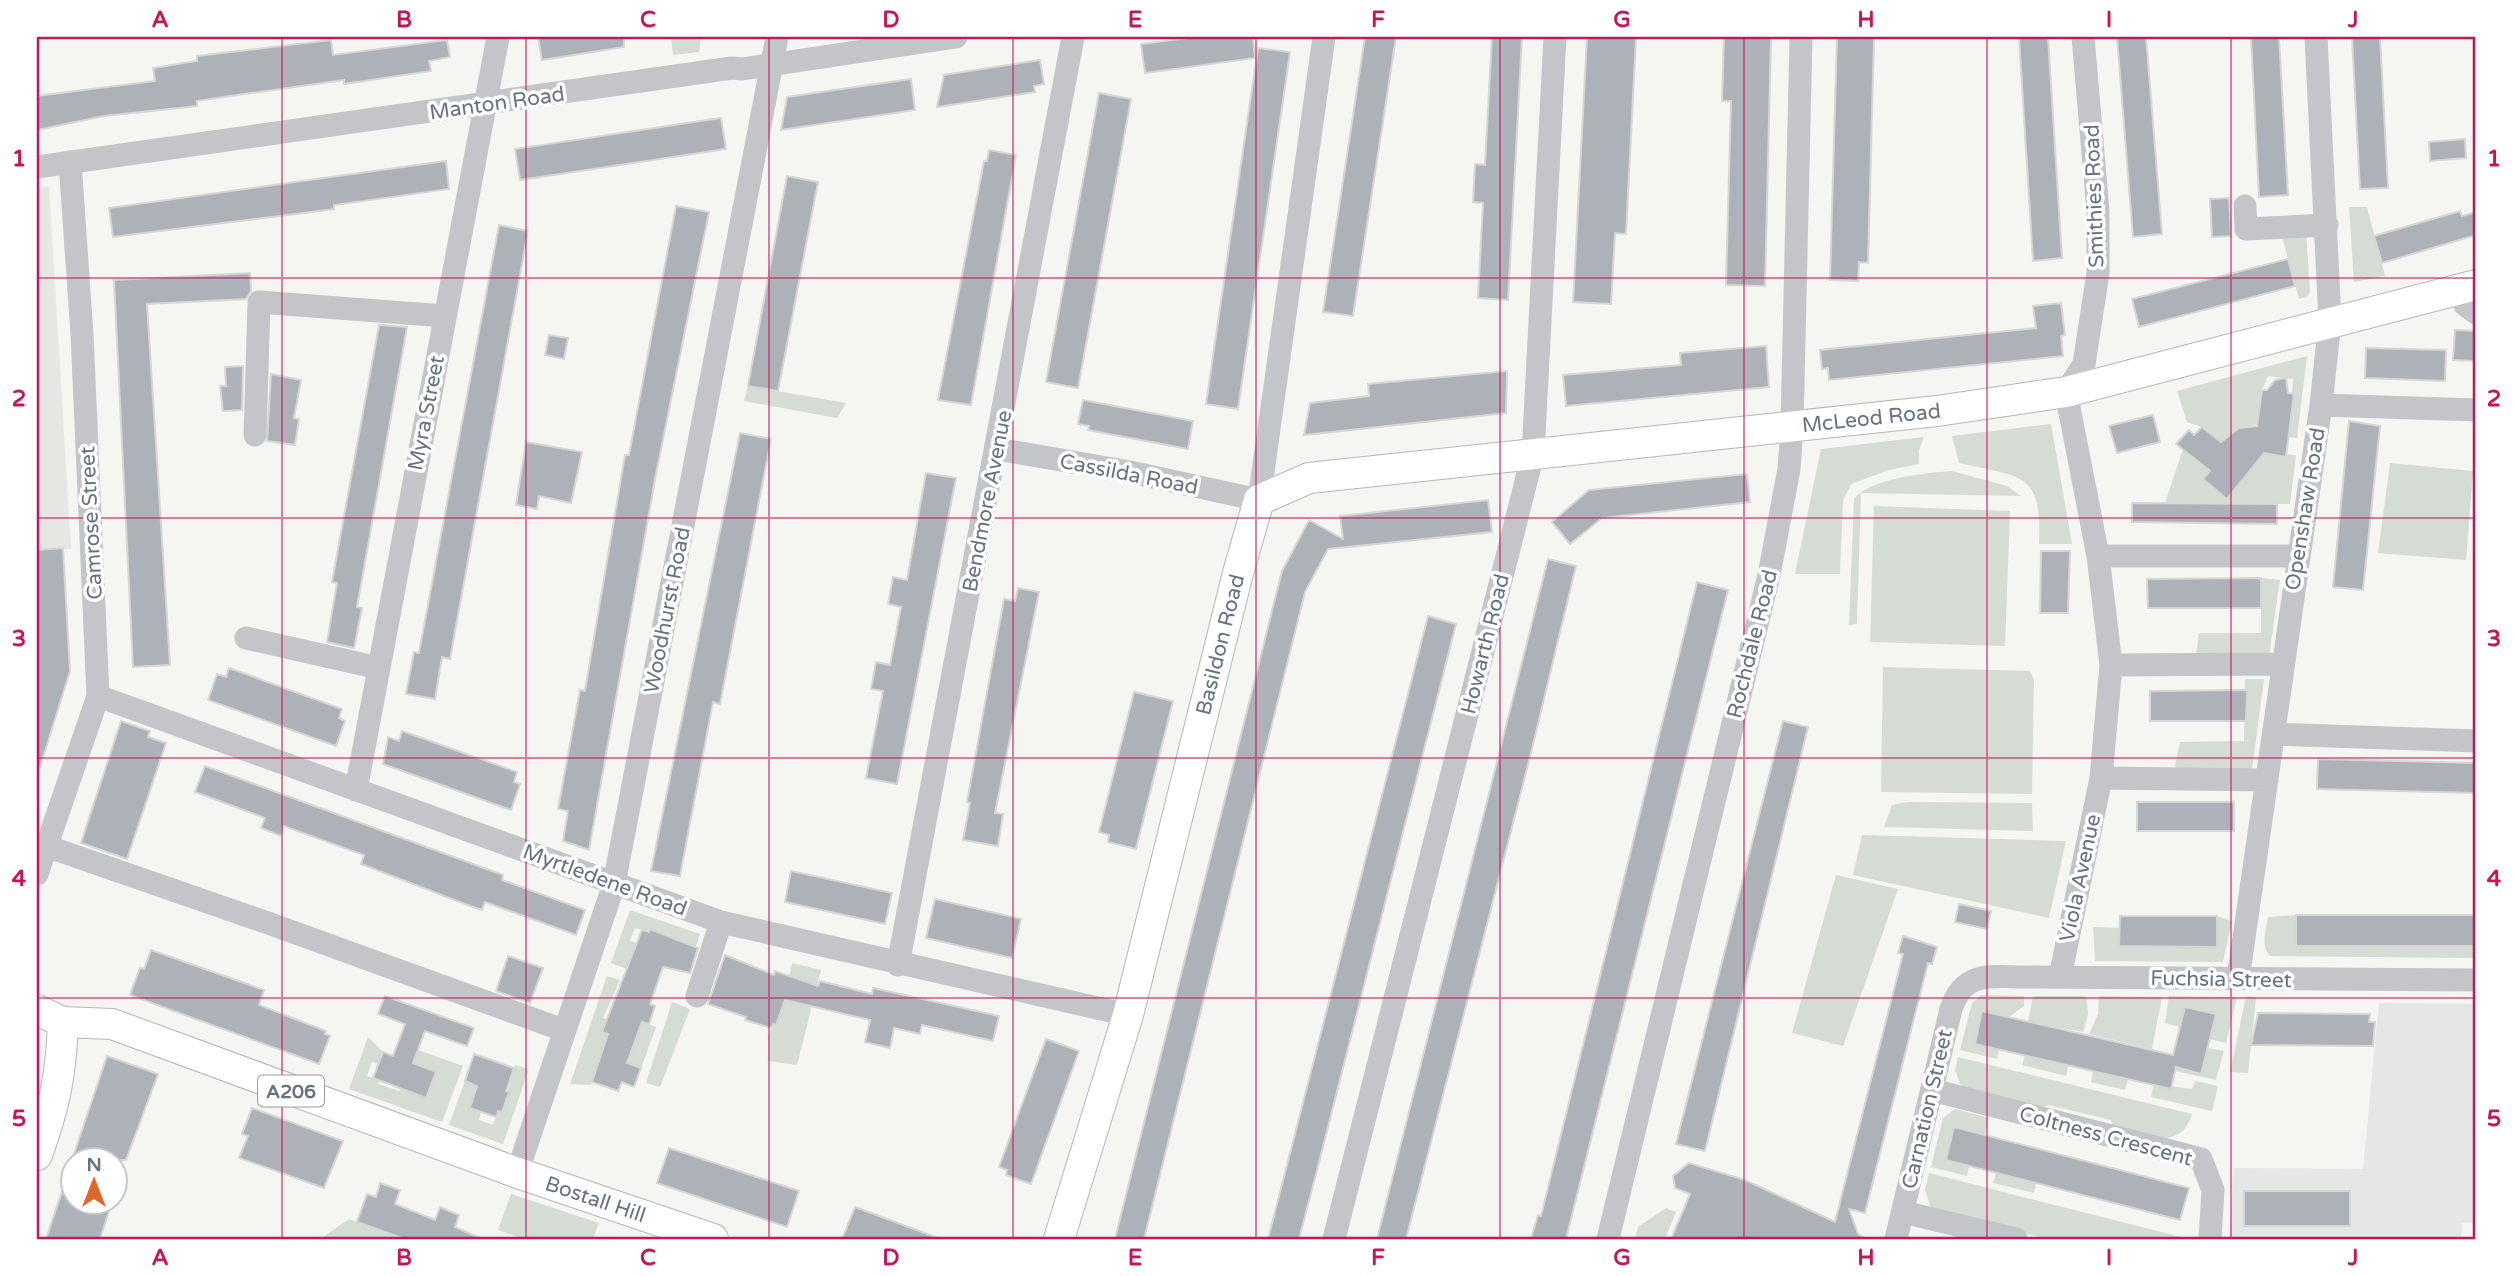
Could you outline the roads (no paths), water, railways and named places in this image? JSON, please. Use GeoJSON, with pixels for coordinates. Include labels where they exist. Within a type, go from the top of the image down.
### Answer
{"type":"FeatureCollection","features":[{"type":"Feature","properties":{"kind":"main road","name":"McLeod Road"},"geometry":{"type":"LineString","coordinates":[[1259,500],[1309,478],[1937,411],[2066,392],[2330,321],[2471,296]]}},
{"type":"Feature","properties":{"kind":"main road","name":"Basildon Road"},"geometry":{"type":"LineString","coordinates":[[1059,1239],[1128,1016],[1238,573],[1259,500]]}},
{"type":"Feature","properties":{"kind":"main road"},"geometry":{"type":"LineString","coordinates":[[37,1155],[55,1103],[62,1063],[50,1016]]}},
{"type":"Feature","properties":{"kind":"main road","name":"A206"},"geometry":{"type":"LineString","coordinates":[[50,1016],[112,1024],[517,1173]]}},
{"type":"Feature","properties":{"kind":"main road","name":"Bostall Hill"},"geometry":{"type":"LineString","coordinates":[[517,1173],[712,1239]]}},
{"type":"Feature","properties":{"kind":"street","name":"Myra Street"},"geometry":{"type":"LineString","coordinates":[[356,790],[498,37]]}},
{"type":"Feature","properties":{"kind":"street","name":"Woodhurst Road"},"geometry":{"type":"LineString","coordinates":[[517,1173],[614,884],[777,37]]}},
{"type":"Feature","properties":{"kind":"street","name":"Manton Road"},"geometry":{"type":"LineString","coordinates":[[37,167],[956,37]]}},
{"type":"Feature","properties":{"kind":"street","name":"Bendmore Avenue"},"geometry":{"type":"LineString","coordinates":[[898,965],[998,449],[1073,37]]}},
{"type":"Feature","properties":{"kind":"street","name":"Basildon Road"},"geometry":{"type":"LineString","coordinates":[[1259,500],[1324,37]]}},
{"type":"Feature","properties":{"kind":"street","name":"Howarth Road"},"geometry":{"type":"LineString","coordinates":[[1334,1239],[1533,454],[1555,37]]}},
{"type":"Feature","properties":{"kind":"street","name":"Rochdale Road"},"geometry":{"type":"LineString","coordinates":[[1608,1239],[1769,575],[1789,469],[1801,37]]}},
{"type":"Feature","properties":{"kind":"street","name":"Smithies Road"},"geometry":{"type":"LineString","coordinates":[[2066,392],[2084,364],[2098,273],[2098,211],[2083,37]]}},
{"type":"Feature","properties":{"kind":"street","name":"Openshaw Road"},"geometry":{"type":"LineString","coordinates":[[2238,979],[2321,405],[2330,321],[2316,37]]}},
{"type":"Feature","properties":{"kind":"street","name":"Camrose Street"},"geometry":{"type":"LineString","coordinates":[[37,874],[98,696],[85,400],[70,162]]}},
{"type":"Feature","properties":{"kind":"street"},"geometry":{"type":"LineString","coordinates":[[2245,206],[2246,229],[2327,225]]}},
{"type":"Feature","properties":{"kind":"street"},"geometry":{"type":"LineString","coordinates":[[255,435],[258,302],[444,316]]}},
{"type":"Feature","properties":{"kind":"street","name":"Viola Avenue"},"geometry":{"type":"LineString","coordinates":[[2060,977],[2101,778],[2111,666],[2098,556],[2066,392]]}},
{"type":"Feature","properties":{"kind":"street"},"geometry":{"type":"LineString","coordinates":[[2321,405],[2476,410]]}},
{"type":"Feature","properties":{"kind":"street","name":"Cassilda Road"},"geometry":{"type":"LineString","coordinates":[[998,449],[1259,500]]}},
{"type":"Feature","properties":{"kind":"street"},"geometry":{"type":"LineString","coordinates":[[2098,556],[2298,556]]}},
{"type":"Feature","properties":{"kind":"street"},"geometry":{"type":"LineString","coordinates":[[246,638],[379,668]]}},
{"type":"Feature","properties":{"kind":"street"},"geometry":{"type":"LineString","coordinates":[[2111,666],[2283,664]]}},
{"type":"Feature","properties":{"kind":"street","name":"Myrtledene Road"},"geometry":{"type":"LineString","coordinates":[[98,696],[721,922],[1128,1016]]}},
{"type":"Feature","properties":{"kind":"street"},"geometry":{"type":"LineString","coordinates":[[2274,734],[2476,741]]}},
{"type":"Feature","properties":{"kind":"street"},"geometry":{"type":"LineString","coordinates":[[2101,778],[2267,780]]}},
{"type":"Feature","properties":{"kind":"street"},"geometry":{"type":"LineString","coordinates":[[46,846],[563,1030]]}},
{"type":"Feature","properties":{"kind":"street"},"geometry":{"type":"LineString","coordinates":[[697,996],[721,922]]}},
{"type":"Feature","properties":{"kind":"street","name":"Fuchsia Street"},"geometry":{"type":"LineString","coordinates":[[1966,983],[1984,978],[2060,977],[2476,980]]}},
{"type":"Feature","properties":{"kind":"street","name":"Carnation Street"},"geometry":{"type":"LineString","coordinates":[[1896,1239],[1951,1009],[1955,996],[1966,983]]}},
{"type":"Feature","properties":{"kind":"street","name":"Coltness Crescent"},"geometry":{"type":"LineString","coordinates":[[1933,1090],[2201,1159],[2213,1189],[2210,1239]]}},
{"type":"Feature","properties":{"kind":"street"},"geometry":{"type":"LineString","coordinates":[[1903,1213],[2016,1239]]}}]}
